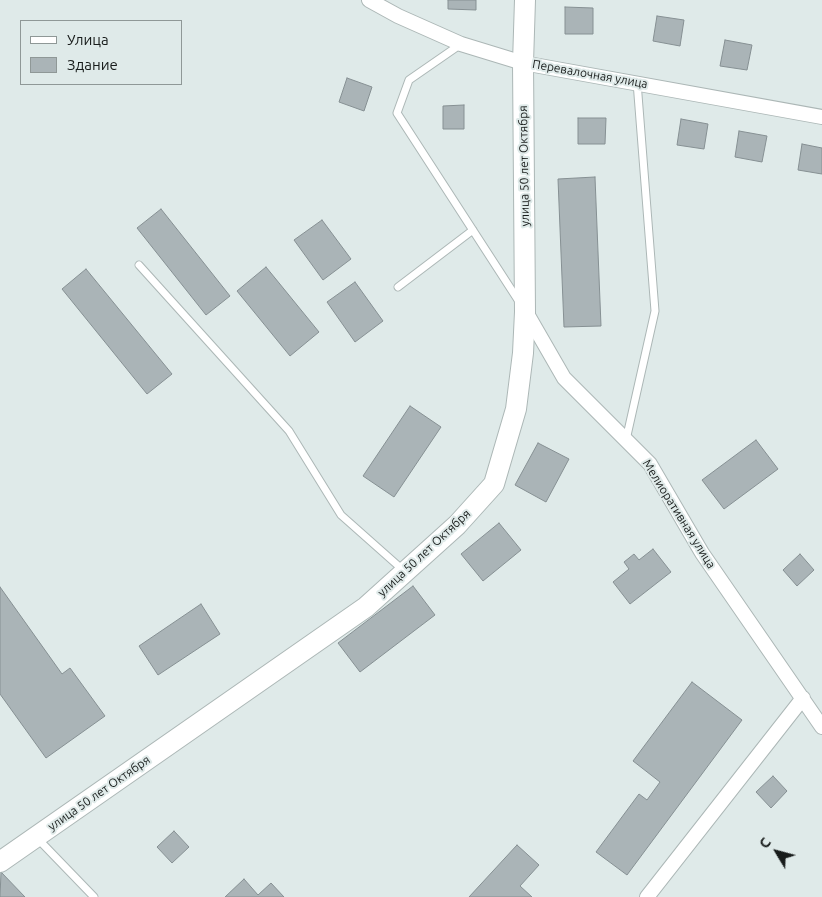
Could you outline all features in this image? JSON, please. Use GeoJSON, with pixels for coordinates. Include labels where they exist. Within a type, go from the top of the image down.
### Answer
{"type":"FeatureCollection","features":[{"type":"Feature","properties":{"kind":"main road","name":"улица 50 лет Октября"},"geometry":{"type":"LineString","coordinates":[[0,862],[366,607],[457,525],[494,484],[516,409],[525,312],[523,62],[525,0]]}},
{"type":"Feature","properties":{"kind":"street","name":"Перевалочная улица"},"geometry":{"type":"LineString","coordinates":[[369,0],[398,16],[461,44],[523,62],[822,117]]}},
{"type":"Feature","properties":{"kind":"street","name":"Мелиоративная улица"},"geometry":{"type":"LineString","coordinates":[[525,312],[564,378],[650,464],[702,553],[822,727]]}},
{"type":"Feature","properties":{"kind":"street"},"geometry":{"type":"LineString","coordinates":[[647,897],[803,698]]}},
{"type":"Feature","properties":{"kind":"lane"},"geometry":{"type":"LineString","coordinates":[[461,44],[409,80],[397,113],[525,312]]}},
{"type":"Feature","properties":{"kind":"lane"},"geometry":{"type":"LineString","coordinates":[[626,440],[655,311],[638,82]]}},
{"type":"Feature","properties":{"kind":"lane"},"geometry":{"type":"LineString","coordinates":[[398,287],[472,230]]}},
{"type":"Feature","properties":{"kind":"lane"},"geometry":{"type":"LineString","coordinates":[[139,265],[289,432],[341,515],[405,572]]}},
{"type":"Feature","properties":{"kind":"lane"},"geometry":{"type":"LineString","coordinates":[[36,837],[94,897]]}},
{"type":"Feature","properties":{"kind":"building"},"geometry":{"type":"Polygon","coordinates":[[[448,0],[476,0],[476,10],[448,9],[448,0]]]}},
{"type":"Feature","properties":{"kind":"building"},"geometry":{"type":"Polygon","coordinates":[[[565,7],[593,8],[593,34],[565,34],[565,7]]]}},
{"type":"Feature","properties":{"kind":"building"},"geometry":{"type":"Polygon","coordinates":[[[657,16],[684,20],[680,46],[653,41],[657,16]]]}},
{"type":"Feature","properties":{"kind":"building"},"geometry":{"type":"Polygon","coordinates":[[[725,40],[752,45],[747,70],[720,66],[725,40]]]}},
{"type":"Feature","properties":{"kind":"building"},"geometry":{"type":"Polygon","coordinates":[[[347,78],[372,87],[364,111],[339,102],[347,78]]]}},
{"type":"Feature","properties":{"kind":"building"},"geometry":{"type":"Polygon","coordinates":[[[464,105],[464,129],[443,129],[443,106],[464,105]]]}},
{"type":"Feature","properties":{"kind":"building"},"geometry":{"type":"Polygon","coordinates":[[[578,118],[606,118],[605,144],[578,144],[578,118]]]}},
{"type":"Feature","properties":{"kind":"building"},"geometry":{"type":"Polygon","coordinates":[[[681,119],[708,124],[704,149],[677,145],[681,119]]]}},
{"type":"Feature","properties":{"kind":"building"},"geometry":{"type":"Polygon","coordinates":[[[739,131],[767,136],[762,162],[735,157],[739,131]]]}},
{"type":"Feature","properties":{"kind":"building"},"geometry":{"type":"Polygon","coordinates":[[[802,144],[822,148],[822,174],[798,170],[802,144]]]}},
{"type":"Feature","properties":{"kind":"building"},"geometry":{"type":"Polygon","coordinates":[[[595,177],[601,326],[564,327],[558,179],[595,177]]]}},
{"type":"Feature","properties":{"kind":"building"},"geometry":{"type":"Polygon","coordinates":[[[161,209],[230,296],[206,315],[137,228],[161,209]]]}},
{"type":"Feature","properties":{"kind":"building"},"geometry":{"type":"Polygon","coordinates":[[[322,220],[351,259],[323,280],[294,240],[322,220]]]}},
{"type":"Feature","properties":{"kind":"building"},"geometry":{"type":"Polygon","coordinates":[[[266,267],[319,332],[290,356],[237,291],[266,267]]]}},
{"type":"Feature","properties":{"kind":"building"},"geometry":{"type":"Polygon","coordinates":[[[86,269],[172,374],[147,394],[62,289],[86,269]]]}},
{"type":"Feature","properties":{"kind":"building"},"geometry":{"type":"Polygon","coordinates":[[[355,282],[383,321],[355,342],[327,302],[355,282]]]}},
{"type":"Feature","properties":{"kind":"building"},"geometry":{"type":"Polygon","coordinates":[[[410,406],[441,427],[394,497],[363,476],[410,406]]]}},
{"type":"Feature","properties":{"kind":"building"},"geometry":{"type":"Polygon","coordinates":[[[756,440],[778,469],[724,509],[702,480],[756,440]]]}},
{"type":"Feature","properties":{"kind":"building"},"geometry":{"type":"Polygon","coordinates":[[[538,443],[569,459],[546,502],[515,485],[538,443]]]}},
{"type":"Feature","properties":{"kind":"building"},"geometry":{"type":"Polygon","coordinates":[[[499,523],[521,550],[483,581],[461,554],[499,523]]]}},
{"type":"Feature","properties":{"kind":"building"},"geometry":{"type":"Polygon","coordinates":[[[653,549],[671,572],[630,604],[613,582],[629,569],[624,562],[634,554],[639,560],[653,549]]]}},
{"type":"Feature","properties":{"kind":"building"},"geometry":{"type":"Polygon","coordinates":[[[800,554],[814,570],[797,586],[783,570],[800,554]]]}},
{"type":"Feature","properties":{"kind":"building"},"geometry":{"type":"Polygon","coordinates":[[[413,586],[435,615],[360,672],[338,643],[413,586]]]}},
{"type":"Feature","properties":{"kind":"building"},"geometry":{"type":"Polygon","coordinates":[[[0,587],[62,674],[70,668],[105,716],[46,758],[0,694],[0,587]]]}},
{"type":"Feature","properties":{"kind":"building"},"geometry":{"type":"Polygon","coordinates":[[[201,604],[220,634],[158,675],[139,646],[201,604]]]}},
{"type":"Feature","properties":{"kind":"building"},"geometry":{"type":"Polygon","coordinates":[[[692,682],[742,720],[627,875],[596,852],[639,794],[647,800],[660,782],[633,761],[692,682]]]}},
{"type":"Feature","properties":{"kind":"building"},"geometry":{"type":"Polygon","coordinates":[[[773,776],[787,791],[771,808],[756,792],[773,776]]]}},
{"type":"Feature","properties":{"kind":"building"},"geometry":{"type":"Polygon","coordinates":[[[174,831],[189,847],[172,863],[157,847],[174,831]]]}},
{"type":"Feature","properties":{"kind":"building"},"geometry":{"type":"Polygon","coordinates":[[[517,845],[539,865],[520,886],[532,897],[469,897],[517,845]]]}},
{"type":"Feature","properties":{"kind":"building"},"geometry":{"type":"Polygon","coordinates":[[[1,872],[25,897],[0,897],[1,872]]]}},
{"type":"Feature","properties":{"kind":"building"},"geometry":{"type":"Polygon","coordinates":[[[244,879],[258,895],[271,883],[284,897],[225,897],[244,879]]]}}]}
